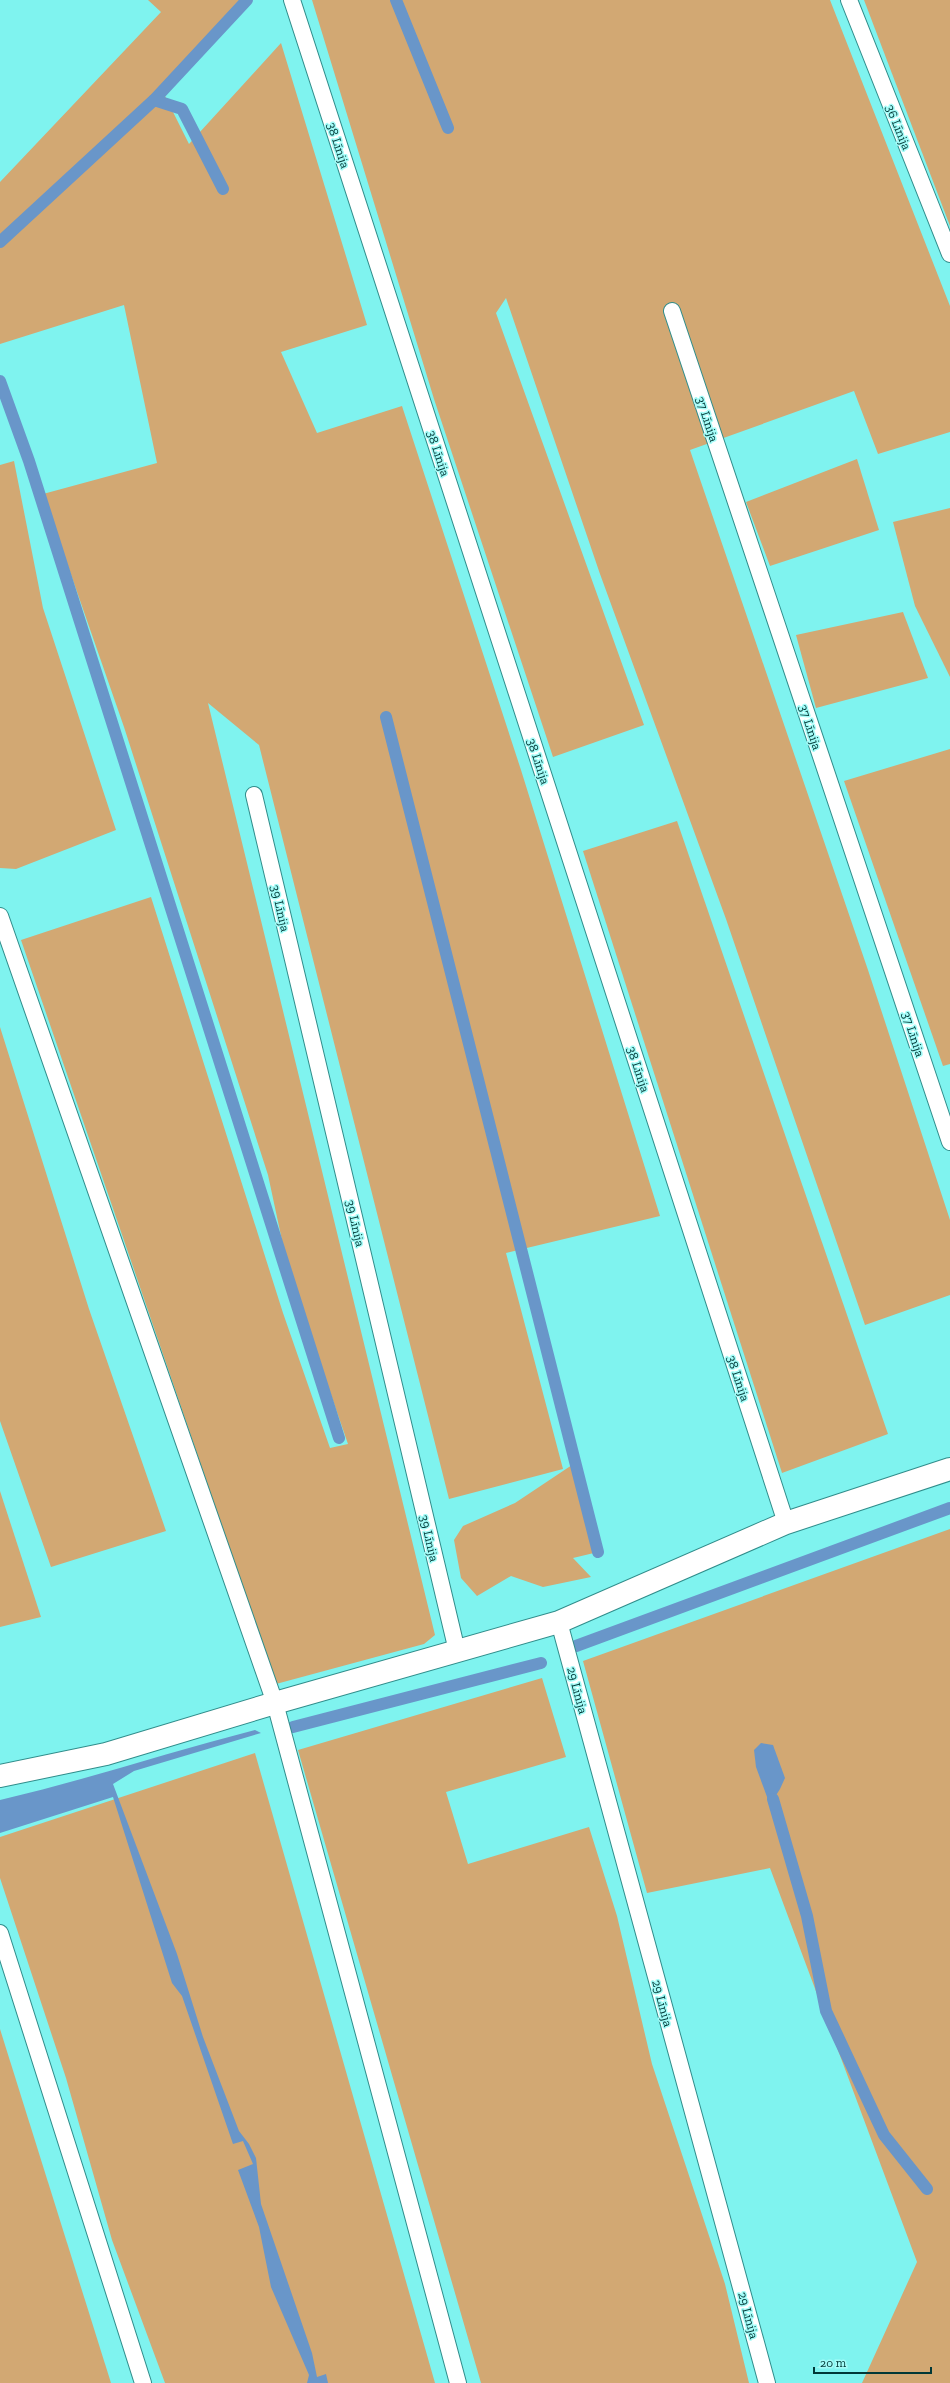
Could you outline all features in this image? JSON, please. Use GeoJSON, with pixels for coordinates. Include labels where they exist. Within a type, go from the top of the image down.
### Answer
{"type":"FeatureCollection","features":[{"type":"Feature","properties":{"kind":"street"},"geometry":{"type":"LineString","coordinates":[[0,1776],[106,1754],[275,1703],[559,1622],[786,1522],[950,1469]]}},
{"type":"Feature","properties":{"kind":"lane","name":"38 Līnija"},"geometry":{"type":"LineString","coordinates":[[292,0],[786,1522]]}},
{"type":"Feature","properties":{"kind":"lane","name":"36 Līnija"},"geometry":{"type":"LineString","coordinates":[[848,0],[950,254]]}},
{"type":"Feature","properties":{"kind":"lane","name":"37 Līnija"},"geometry":{"type":"LineString","coordinates":[[672,311],[950,1142]]}},
{"type":"Feature","properties":{"kind":"lane","name":"39 Līnija"},"geometry":{"type":"LineString","coordinates":[[254,795],[457,1651]]}},
{"type":"Feature","properties":{"kind":"lane"},"geometry":{"type":"LineString","coordinates":[[0,916],[275,1703],[458,2383]]}},
{"type":"Feature","properties":{"kind":"lane","name":"29 Līnija"},"geometry":{"type":"LineString","coordinates":[[559,1622],[767,2383]]}},
{"type":"Feature","properties":{"kind":"lane"},"geometry":{"type":"LineString","coordinates":[[0,1934],[143,2383]]}},
{"type":"Feature","properties":{"kind":"shaded area"},"geometry":{"type":"Polygon","coordinates":[[[148,0],[251,0],[161,88],[189,144],[281,43],[367,325],[281,352],[317,433],[402,406],[521,770],[660,1216],[506,1253],[563,1469],[449,1499],[259,745],[208,703],[435,1635],[424,1644],[276,1684],[21,940],[151,897],[283,1313],[330,1448],[348,1444],[289,1273],[268,1175],[207,985],[124,727],[43,494],[157,463],[124,305],[0,344],[0,182],[161,12],[148,0]]]}},
{"type":"Feature","properties":{"kind":"shaded area"},"geometry":{"type":"Polygon","coordinates":[[[312,0],[830,0],[950,306],[950,432],[878,454],[854,391],[690,450],[868,970],[950,1220],[950,1295],[865,1325],[726,919],[600,574],[506,298],[496,313],[644,725],[553,757],[434,399],[312,0]]]}},
{"type":"Feature","properties":{"kind":"shaded area"},"geometry":{"type":"Polygon","coordinates":[[[864,0],[950,0],[950,226],[864,0]]]}},
{"type":"Feature","properties":{"kind":"shaded area"},"geometry":{"type":"Polygon","coordinates":[[[857,459],[879,530],[770,566],[746,502],[857,459]]]}},
{"type":"Feature","properties":{"kind":"shaded area"},"geometry":{"type":"Polygon","coordinates":[[[14,461],[43,608],[116,830],[16,869],[0,868],[0,465],[14,461]]]}},
{"type":"Feature","properties":{"kind":"shaded area"},"geometry":{"type":"Polygon","coordinates":[[[950,508],[950,677],[915,606],[893,522],[950,508]]]}},
{"type":"Feature","properties":{"kind":"shaded area"},"geometry":{"type":"Polygon","coordinates":[[[903,612],[928,678],[816,708],[796,635],[903,612]]]}},
{"type":"Feature","properties":{"kind":"shaded area"},"geometry":{"type":"Polygon","coordinates":[[[950,749],[950,1064],[943,1066],[844,781],[950,749]]]}},
{"type":"Feature","properties":{"kind":"shaded area"},"geometry":{"type":"Polygon","coordinates":[[[677,821],[888,1434],[782,1473],[583,851],[677,821]]]}},
{"type":"Feature","properties":{"kind":"shaded area"},"geometry":{"type":"Polygon","coordinates":[[[0,1027],[89,1309],[166,1531],[51,1567],[0,1421],[0,1027]]]}},
{"type":"Feature","properties":{"kind":"shaded area"},"geometry":{"type":"Polygon","coordinates":[[[575,1463],[598,1552],[573,1558],[591,1577],[543,1587],[511,1576],[477,1596],[461,1578],[454,1540],[463,1526],[515,1503],[575,1463]]]}},
{"type":"Feature","properties":{"kind":"shaded area"},"geometry":{"type":"Polygon","coordinates":[[[0,1491],[41,1617],[0,1627],[0,1491]]]}},
{"type":"Feature","properties":{"kind":"shaded area"},"geometry":{"type":"Polygon","coordinates":[[[950,1529],[950,2383],[862,2383],[917,2262],[770,1868],[647,1893],[583,1661],[950,1529]]]}},
{"type":"Feature","properties":{"kind":"shaded area"},"geometry":{"type":"Polygon","coordinates":[[[542,1678],[566,1757],[446,1792],[468,1864],[589,1827],[617,1916],[652,2064],[725,2284],[749,2383],[481,2383],[298,1750],[542,1678]]]}},
{"type":"Feature","properties":{"kind":"shaded area"},"geometry":{"type":"Polygon","coordinates":[[[255,1753],[435,2383],[165,2383],[112,2240],[66,2078],[0,1878],[0,1837],[255,1753]]]}},
{"type":"Feature","properties":{"kind":"shaded area"},"geometry":{"type":"Polygon","coordinates":[[[0,2029],[111,2383],[0,2383],[0,2029]]]}},
{"type":"Feature","properties":{"kind":"water"},"geometry":{"type":"Polygon","coordinates":[[[255,1730],[261,1733],[134,1771],[113,1784],[177,1954],[203,2037],[239,2131],[249,2144],[256,2158],[261,2204],[312,2353],[317,2377],[326,2374],[328,2383],[307,2383],[309,2375],[271,2287],[259,2227],[238,2170],[253,2164],[243,2141],[233,2144],[182,1996],[172,1983],[113,1797],[0,1833],[0,1800],[64,1784],[255,1730]]]}},
{"type":"Feature","properties":{"kind":"water"},"geometry":{"type":"Polygon","coordinates":[[[761,1743],[773,1745],[785,1778],[770,1805],[756,1767],[754,1750],[761,1743]]]}},
{"type":"Feature","properties":{"kind":"waterway"},"geometry":{"type":"LineString","coordinates":[[154,100],[247,0]]}},
{"type":"Feature","properties":{"kind":"waterway"},"geometry":{"type":"LineString","coordinates":[[396,0],[448,128]]}},
{"type":"Feature","properties":{"kind":"waterway"},"geometry":{"type":"LineString","coordinates":[[0,242],[154,100],[182,109],[223,189]]}},
{"type":"Feature","properties":{"kind":"waterway"},"geometry":{"type":"LineString","coordinates":[[0,381],[29,461],[339,1438]]}},
{"type":"Feature","properties":{"kind":"waterway"},"geometry":{"type":"LineString","coordinates":[[386,717],[598,1552]]}},
{"type":"Feature","properties":{"kind":"waterway"},"geometry":{"type":"LineString","coordinates":[[576,1646],[950,1508]]}},
{"type":"Feature","properties":{"kind":"waterway"},"geometry":{"type":"LineString","coordinates":[[293,1727],[541,1663]]}},
{"type":"Feature","properties":{"kind":"waterway"},"geometry":{"type":"LineString","coordinates":[[773,1799],[807,1916],[826,2011],[884,2135],[927,2189]]}}]}
